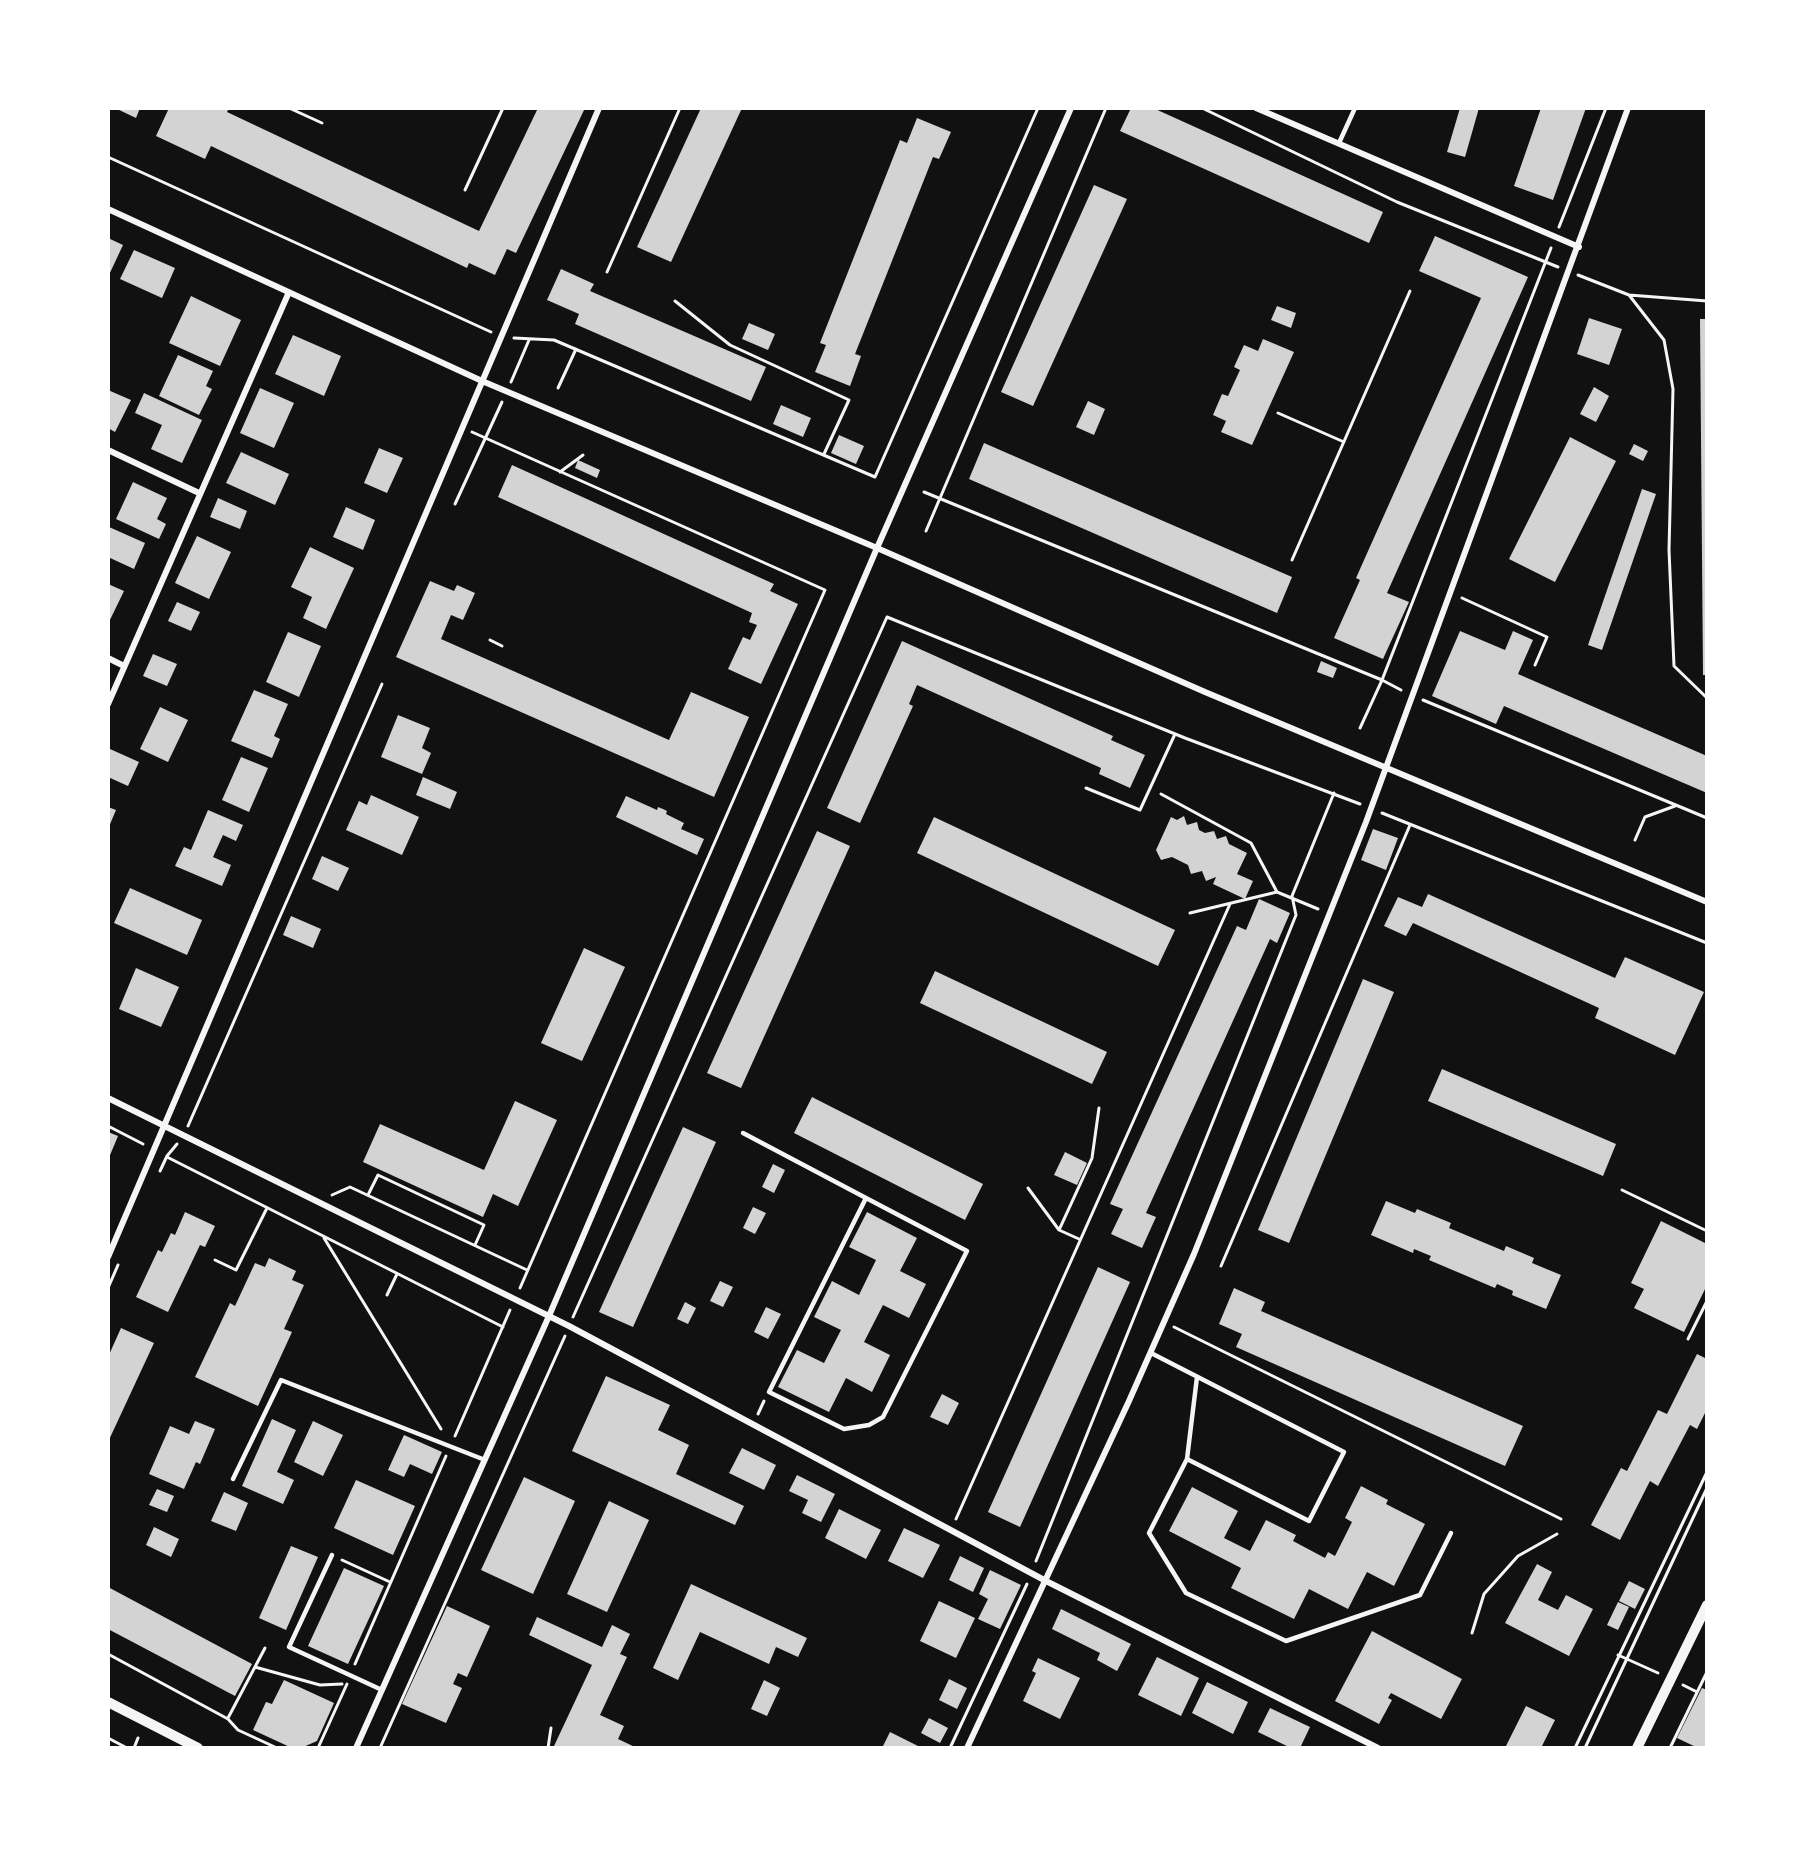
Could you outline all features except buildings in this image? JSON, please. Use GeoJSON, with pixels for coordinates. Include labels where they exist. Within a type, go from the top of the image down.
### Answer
{"type":"FeatureCollection","features":[{"type":"Feature","properties":{"kind":"street"},"geometry":{"type":"LineString","coordinates":[[108,1257],[599,108]]}},
{"type":"Feature","properties":{"kind":"street"},"geometry":{"type":"LineString","coordinates":[[356,1748],[549,1316],[877,548],[1071,108]]}},
{"type":"Feature","properties":{"kind":"street"},"geometry":{"type":"LineString","coordinates":[[1256,108],[1579,247]]}},
{"type":"Feature","properties":{"kind":"street"},"geometry":{"type":"LineString","coordinates":[[967,1748],[1164,1323],[1330,915],[1579,247],[1628,108]]}},
{"type":"Feature","properties":{"kind":"street"},"geometry":{"type":"LineString","coordinates":[[108,209],[482,381],[877,548],[1205,692],[1707,902]]}},
{"type":"Feature","properties":{"kind":"street"},"geometry":{"type":"LineString","coordinates":[[108,704],[289,292]]}},
{"type":"Feature","properties":{"kind":"street"},"geometry":{"type":"LineString","coordinates":[[108,450],[199,493]]}},
{"type":"Feature","properties":{"kind":"street"},"geometry":{"type":"LineString","coordinates":[[108,658],[124,666]]}},
{"type":"Feature","properties":{"kind":"street"},"geometry":{"type":"LineString","coordinates":[[108,1098],[569,1326],[951,1528],[1046,1581],[1378,1748]]}},
{"type":"Feature","properties":{"kind":"street"},"geometry":{"type":"LineString","coordinates":[[1637,1748],[1707,1605]]}},
{"type":"Feature","properties":{"kind":"street"},"geometry":{"type":"LineString","coordinates":[[108,1702],[198,1748]]}},
{"type":"Feature","properties":{"kind":"lane"},"geometry":{"type":"LineString","coordinates":[[1339,143],[1355,108]]}},
{"type":"Feature","properties":{"kind":"lane"},"geometry":{"type":"LineString","coordinates":[[743,1133],[967,1251],[882,1417],[870,1425],[844,1429],[769,1392],[866,1198]]}},
{"type":"Feature","properties":{"kind":"lane"},"geometry":{"type":"LineString","coordinates":[[1150,1353],[1344,1452],[1309,1521],[1187,1459]]}},
{"type":"Feature","properties":{"kind":"lane"},"geometry":{"type":"LineString","coordinates":[[1197,1377],[1187,1459],[1149,1533],[1186,1593],[1286,1641],[1420,1595],[1451,1533]]}},
{"type":"Feature","properties":{"kind":"lane"},"geometry":{"type":"LineString","coordinates":[[233,1479],[281,1380],[485,1460]]}},
{"type":"Feature","properties":{"kind":"lane"},"geometry":{"type":"LineString","coordinates":[[332,1555],[290,1647],[382,1690]]}},
{"type":"Feature","properties":{"kind":"path"},"geometry":{"type":"LineString","coordinates":[[289,108],[322,123]]}},
{"type":"Feature","properties":{"kind":"path"},"geometry":{"type":"LineString","coordinates":[[465,190],[503,108]]}},
{"type":"Feature","properties":{"kind":"path"},"geometry":{"type":"LineString","coordinates":[[607,272],[680,108]]}},
{"type":"Feature","properties":{"kind":"path"},"geometry":{"type":"LineString","coordinates":[[108,157],[501,337],[554,340],[875,477],[1038,108]]}},
{"type":"Feature","properties":{"kind":"path"},"geometry":{"type":"LineString","coordinates":[[926,531],[1106,108]]}},
{"type":"Feature","properties":{"kind":"path"},"geometry":{"type":"LineString","coordinates":[[1202,108],[1398,202],[1629,295],[1707,301]]}},
{"type":"Feature","properties":{"kind":"path"},"geometry":{"type":"LineString","coordinates":[[1360,728],[1382,680],[1606,108]]}},
{"type":"Feature","properties":{"kind":"path"},"geometry":{"type":"LineString","coordinates":[[1292,560],[1410,291]]}},
{"type":"Feature","properties":{"kind":"path"},"geometry":{"type":"LineString","coordinates":[[1629,295],[1664,339],[1673,389],[1670,550],[1674,666],[1707,698]]}},
{"type":"Feature","properties":{"kind":"path"},"geometry":{"type":"LineString","coordinates":[[675,301],[730,345],[849,400],[824,454]]}},
{"type":"Feature","properties":{"kind":"path"},"geometry":{"type":"LineString","coordinates":[[455,504],[529,340]]}},
{"type":"Feature","properties":{"kind":"path"},"geometry":{"type":"LineString","coordinates":[[558,388],[576,349]]}},
{"type":"Feature","properties":{"kind":"path"},"geometry":{"type":"LineString","coordinates":[[1278,413],[1344,442]]}},
{"type":"Feature","properties":{"kind":"path"},"geometry":{"type":"LineString","coordinates":[[318,1748],[825,590],[462,428]]}},
{"type":"Feature","properties":{"kind":"path"},"geometry":{"type":"LineString","coordinates":[[560,472],[583,455]]}},
{"type":"Feature","properties":{"kind":"path"},"geometry":{"type":"LineString","coordinates":[[924,492],[1382,680],[1411,695],[1707,818]]}},
{"type":"Feature","properties":{"kind":"path"},"geometry":{"type":"LineString","coordinates":[[1449,593],[1547,637],[1535,665]]}},
{"type":"Feature","properties":{"kind":"path"},"geometry":{"type":"LineString","coordinates":[[380,1748],[887,617],[1707,943]]}},
{"type":"Feature","properties":{"kind":"path"},"geometry":{"type":"LineString","coordinates":[[490,640],[502,646]]}},
{"type":"Feature","properties":{"kind":"path"},"geometry":{"type":"LineString","coordinates":[[158,1177],[167,1156],[183,1136],[382,684]]}},
{"type":"Feature","properties":{"kind":"path"},"geometry":{"type":"LineString","coordinates":[[1086,788],[1140,810],[1175,733]]}},
{"type":"Feature","properties":{"kind":"path"},"geometry":{"type":"LineString","coordinates":[[950,1748],[1031,1573],[1296,915],[1292,896],[1334,793]]}},
{"type":"Feature","properties":{"kind":"path"},"geometry":{"type":"LineString","coordinates":[[1161,794],[1251,843],[1277,892]]}},
{"type":"Feature","properties":{"kind":"path"},"geometry":{"type":"LineString","coordinates":[[1635,840],[1644,817],[1677,806]]}},
{"type":"Feature","properties":{"kind":"path"},"geometry":{"type":"LineString","coordinates":[[1221,1266],[1410,825]]}},
{"type":"Feature","properties":{"kind":"path"},"geometry":{"type":"LineString","coordinates":[[1190,914],[1277,892],[1292,896],[1330,915]]}},
{"type":"Feature","properties":{"kind":"path"},"geometry":{"type":"LineString","coordinates":[[951,1528],[1230,904]]}},
{"type":"Feature","properties":{"kind":"path"},"geometry":{"type":"LineString","coordinates":[[1059,1230],[1092,1158],[1099,1108]]}},
{"type":"Feature","properties":{"kind":"path"},"geometry":{"type":"LineString","coordinates":[[108,1126],[503,1327]]}},
{"type":"Feature","properties":{"kind":"path"},"geometry":{"type":"LineString","coordinates":[[368,1195],[378,1175],[484,1225],[475,1245]]}},
{"type":"Feature","properties":{"kind":"path"},"geometry":{"type":"LineString","coordinates":[[350,1187],[528,1270]]}},
{"type":"Feature","properties":{"kind":"path"},"geometry":{"type":"LineString","coordinates":[[1028,1188],[1059,1230],[1079,1239]]}},
{"type":"Feature","properties":{"kind":"path"},"geometry":{"type":"LineString","coordinates":[[1622,1190],[1707,1231]]}},
{"type":"Feature","properties":{"kind":"path"},"geometry":{"type":"LineString","coordinates":[[215,1260],[237,1270],[267,1208]]}},
{"type":"Feature","properties":{"kind":"path"},"geometry":{"type":"LineString","coordinates":[[323,1236],[451,1446]]}},
{"type":"Feature","properties":{"kind":"path"},"geometry":{"type":"LineString","coordinates":[[108,1288],[122,1258]]}},
{"type":"Feature","properties":{"kind":"path"},"geometry":{"type":"LineString","coordinates":[[387,1295],[397,1274]]}},
{"type":"Feature","properties":{"kind":"path"},"geometry":{"type":"LineString","coordinates":[[1688,1339],[1707,1301]]}},
{"type":"Feature","properties":{"kind":"path"},"geometry":{"type":"LineString","coordinates":[[1164,1323],[1561,1519]]}},
{"type":"Feature","properties":{"kind":"path"},"geometry":{"type":"LineString","coordinates":[[753,1423],[769,1392]]}},
{"type":"Feature","properties":{"kind":"path"},"geometry":{"type":"LineString","coordinates":[[1575,1748],[1707,1472]]}},
{"type":"Feature","properties":{"kind":"path"},"geometry":{"type":"LineString","coordinates":[[1585,1748],[1707,1488]]}},
{"type":"Feature","properties":{"kind":"path"},"geometry":{"type":"LineString","coordinates":[[1472,1633],[1484,1594],[1518,1556],[1557,1534]]}},
{"type":"Feature","properties":{"kind":"path"},"geometry":{"type":"LineString","coordinates":[[332,1555],[391,1582]]}},
{"type":"Feature","properties":{"kind":"path"},"geometry":{"type":"LineString","coordinates":[[228,1719],[265,1648]]}},
{"type":"Feature","properties":{"kind":"path"},"geometry":{"type":"LineString","coordinates":[[108,1654],[228,1719],[238,1730],[278,1748]]}},
{"type":"Feature","properties":{"kind":"path"},"geometry":{"type":"LineString","coordinates":[[255,1667],[320,1685],[346,1684]]}},
{"type":"Feature","properties":{"kind":"path"},"geometry":{"type":"LineString","coordinates":[[1670,1748],[1707,1672]]}},
{"type":"Feature","properties":{"kind":"path"},"geometry":{"type":"LineString","coordinates":[[548,1748],[551,1728]]}},
{"type":"Feature","properties":{"kind":"path"},"geometry":{"type":"LineString","coordinates":[[108,1738],[127,1748]]}},
{"type":"Feature","properties":{"kind":"path"},"geometry":{"type":"LineString","coordinates":[[134,1748],[138,1738]]}}]}
